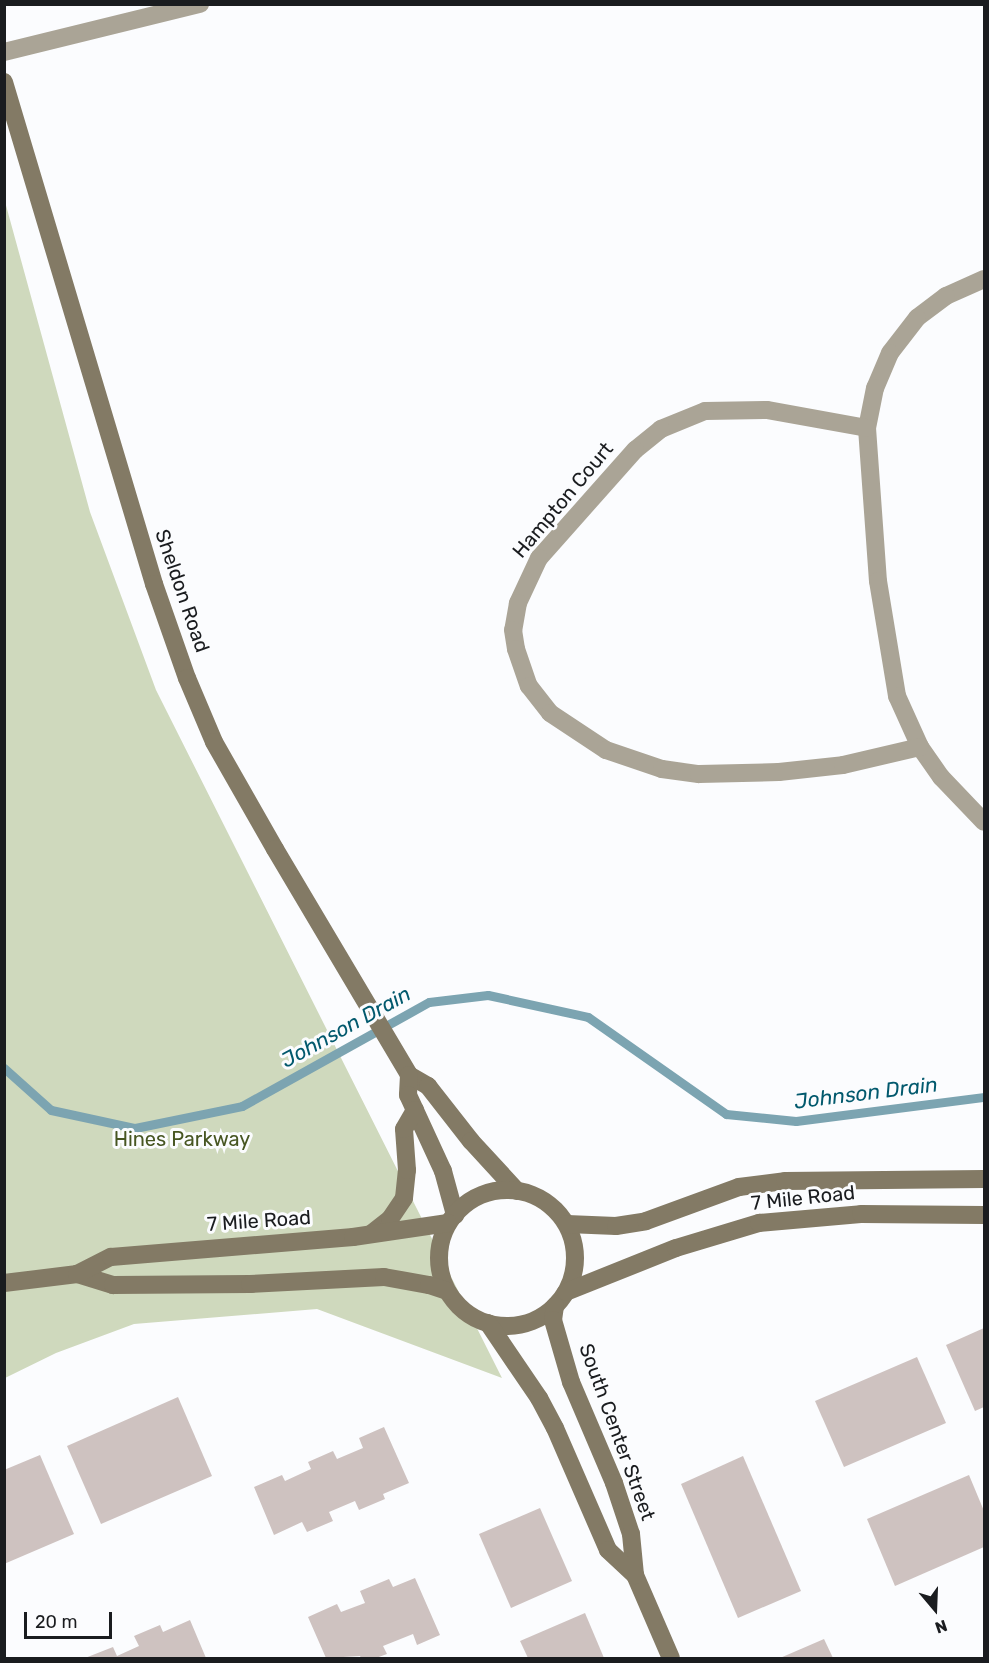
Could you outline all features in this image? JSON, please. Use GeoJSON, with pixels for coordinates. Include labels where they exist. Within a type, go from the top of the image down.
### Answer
{"type":"FeatureCollection","features":[{"type":"Feature","properties":{"kind":"main road","name":"Sheldon Road"},"geometry":{"type":"LineString","coordinates":[[4,82],[153,584],[187,678],[214,741],[409,1075],[428,1086],[471,1141],[517,1191]]}},
{"type":"Feature","properties":{"kind":"main road","name":"Sheldon Road"},"geometry":{"type":"LineString","coordinates":[[409,1075],[408,1095],[443,1171],[452,1219]]}},
{"type":"Feature","properties":{"kind":"main road"},"geometry":{"type":"LineString","coordinates":[[371,1234],[390,1219],[405,1198],[407,1170],[404,1128],[415,1110]]}},
{"type":"Feature","properties":{"kind":"main road","name":"7 Mile Road"},"geometry":{"type":"LineString","coordinates":[[567,1224],[616,1226],[646,1221],[739,1187],[785,1181],[984,1179]]}},
{"type":"Feature","properties":{"kind":"main road"},"geometry":{"type":"LineString","coordinates":[[517,1191],[542,1199],[556,1210],[567,1224],[573,1241],[575,1258],[573,1276],[560,1299],[540,1317],[524,1324],[506,1326],[488,1323],[472,1316],[458,1305],[447,1291],[441,1274],[439,1257],[441,1239],[452,1219],[474,1198],[490,1192],[517,1191]]}},
{"type":"Feature","properties":{"kind":"main road","name":"7 Mile Road"},"geometry":{"type":"LineString","coordinates":[[560,1299],[676,1248],[759,1223],[861,1214],[984,1215]]}},
{"type":"Feature","properties":{"kind":"main road","name":"7 Mile Road"},"geometry":{"type":"LineString","coordinates":[[4,1284],[77,1274],[111,1257],[371,1234],[452,1219]]}},
{"type":"Feature","properties":{"kind":"main road","name":"7 Mile Road"},"geometry":{"type":"LineString","coordinates":[[77,1274],[113,1285],[250,1284],[384,1277],[429,1285],[447,1291]]}},
{"type":"Feature","properties":{"kind":"main road","name":"South Center Street"},"geometry":{"type":"LineString","coordinates":[[560,1299],[553,1320],[571,1382],[614,1484],[631,1534],[635,1575],[671,1659]]}},
{"type":"Feature","properties":{"kind":"main road","name":"South Center Street"},"geometry":{"type":"LineString","coordinates":[[488,1323],[539,1398],[555,1428],[608,1550],[635,1575]]}},
{"type":"Feature","properties":{"kind":"street"},"geometry":{"type":"LineString","coordinates":[[4,52],[200,4]]}},
{"type":"Feature","properties":{"kind":"street"},"geometry":{"type":"LineString","coordinates":[[984,279],[946,296],[917,318],[890,353],[874,388],[867,428],[878,581],[897,696],[921,747],[941,777],[984,822]]}},
{"type":"Feature","properties":{"kind":"street","name":"Hampton Court"},"geometry":{"type":"LineString","coordinates":[[867,428],[756,410],[705,411],[685,417],[661,429],[634,450],[538,558],[518,603],[513,630],[516,649],[529,686],[550,713],[606,750],[662,769],[699,774],[779,772],[843,765],[921,747]]}},
{"type":"Feature","properties":{"kind":"green space","name":"Hines Parkway"},"geometry":{"type":"Polygon","coordinates":[[[4,198],[90,512],[156,690],[502,1378],[317,1309],[134,1324],[56,1353],[5,1378],[4,198]]]}},
{"type":"Feature","properties":{"kind":"building"},"geometry":{"type":"Polygon","coordinates":[[[984,1328],[984,1407],[975,1411],[946,1345],[984,1328]]]}},
{"type":"Feature","properties":{"kind":"building"},"geometry":{"type":"Polygon","coordinates":[[[917,1357],[946,1423],[844,1467],[815,1401],[917,1357]]]}},
{"type":"Feature","properties":{"kind":"building"},"geometry":{"type":"Polygon","coordinates":[[[178,1397],[212,1476],[101,1524],[67,1446],[178,1397]]]}},
{"type":"Feature","properties":{"kind":"building"},"geometry":{"type":"Polygon","coordinates":[[[384,1427],[409,1483],[383,1494],[385,1499],[359,1510],[355,1501],[329,1512],[333,1521],[307,1532],[302,1522],[274,1535],[254,1487],[282,1475],[285,1481],[311,1469],[308,1462],[333,1451],[337,1459],[363,1448],[359,1438],[384,1427]]]}},
{"type":"Feature","properties":{"kind":"building"},"geometry":{"type":"Polygon","coordinates":[[[40,1455],[74,1534],[4,1564],[4,1470],[40,1455]]]}},
{"type":"Feature","properties":{"kind":"building"},"geometry":{"type":"Polygon","coordinates":[[[743,1456],[801,1591],[738,1618],[681,1484],[743,1456]]]}},
{"type":"Feature","properties":{"kind":"building"},"geometry":{"type":"Polygon","coordinates":[[[969,1475],[984,1511],[984,1547],[895,1586],[867,1519],[969,1475]]]}},
{"type":"Feature","properties":{"kind":"building"},"geometry":{"type":"Polygon","coordinates":[[[540,1508],[572,1581],[511,1608],[479,1534],[540,1508]]]}},
{"type":"Feature","properties":{"kind":"building"},"geometry":{"type":"Polygon","coordinates":[[[415,1578],[440,1635],[417,1645],[413,1634],[383,1646],[387,1654],[376,1658],[361,1658],[360,1656],[326,1658],[308,1617],[337,1604],[341,1612],[365,1603],[360,1591],[389,1579],[393,1587],[415,1578]]]}},
{"type":"Feature","properties":{"kind":"building"},"geometry":{"type":"Polygon","coordinates":[[[585,1613],[604,1658],[528,1658],[520,1641],[585,1613]]]}},
{"type":"Feature","properties":{"kind":"building"},"geometry":{"type":"Polygon","coordinates":[[[190,1620],[206,1658],[85,1658],[113,1647],[117,1656],[139,1646],[134,1636],[160,1625],[163,1632],[190,1620]]]}},
{"type":"Feature","properties":{"kind":"building"},"geometry":{"type":"Polygon","coordinates":[[[824,1639],[833,1658],[780,1658],[824,1639]]]}},
{"type":"Feature","properties":{"kind":"waterway","name":"Johnson Drain"},"geometry":{"type":"LineString","coordinates":[[4,1068],[51,1110],[135,1128],[242,1106],[429,1002],[488,995],[588,1017],[726,1114],[796,1121],[984,1097]]}}]}
